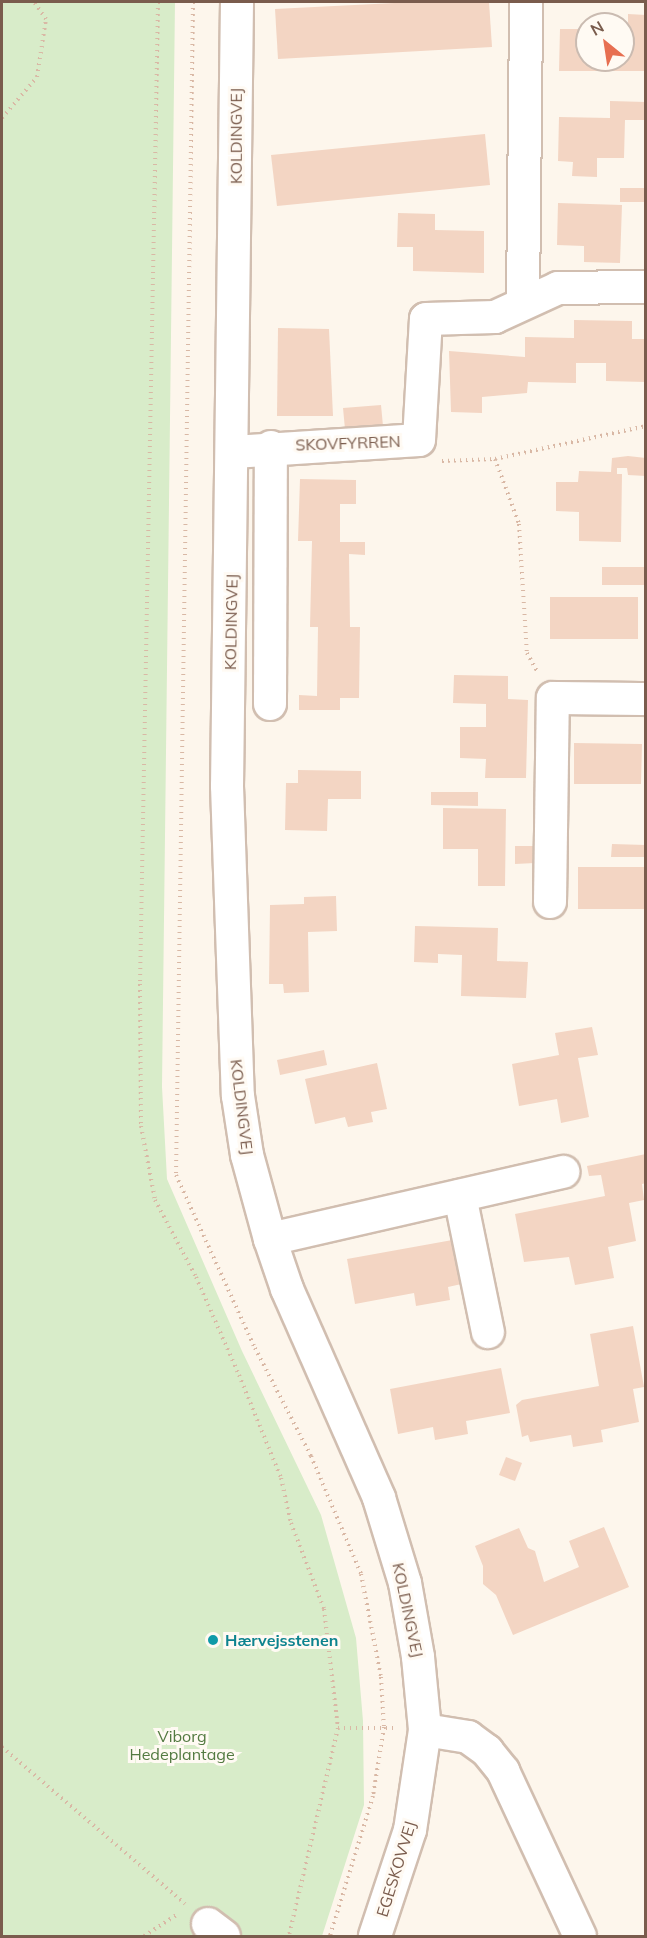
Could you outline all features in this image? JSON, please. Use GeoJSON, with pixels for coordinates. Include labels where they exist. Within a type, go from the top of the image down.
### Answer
{"type":"FeatureCollection","features":[{"type":"Feature","properties":{"kind":"street","name":"KOLDINGVEJ"},"geometry":{"type":"LineString","coordinates":[[237,2],[234,452],[227,786],[232,997],[238,1095],[247,1155],[270,1239],[287,1289],[379,1498],[405,1583],[418,1657],[425,1730]]}},
{"type":"Feature","properties":{"kind":"street"},"geometry":{"type":"LineString","coordinates":[[523,301],[526,2]]}},
{"type":"Feature","properties":{"kind":"street","name":"SKOVFYRREN"},"geometry":{"type":"LineString","coordinates":[[234,452],[271,447],[419,440],[426,319],[495,317],[523,301],[558,288],[645,287]]}},
{"type":"Feature","properties":{"kind":"street","name":"SKOVFYRREN"},"geometry":{"type":"LineString","coordinates":[[270,704],[271,447]]}},
{"type":"Feature","properties":{"kind":"street"},"geometry":{"type":"LineString","coordinates":[[550,902],[553,698],[645,699]]}},
{"type":"Feature","properties":{"kind":"street"},"geometry":{"type":"LineString","coordinates":[[270,1239],[563,1172]]}},
{"type":"Feature","properties":{"kind":"street"},"geometry":{"type":"LineString","coordinates":[[460,1196],[488,1332]]}},
{"type":"Feature","properties":{"kind":"street"},"geometry":{"type":"LineString","coordinates":[[425,1730],[468,1737],[487,1750],[504,1771],[580,1936]]}},
{"type":"Feature","properties":{"kind":"street","name":"EGESKOVVEJ"},"geometry":{"type":"LineString","coordinates":[[375,1936],[410,1830],[425,1730]]}},
{"type":"Feature","properties":{"kind":"path"},"geometry":{"type":"LineString","coordinates":[[2,118],[37,76],[46,19],[34,2]]}},
{"type":"Feature","properties":{"kind":"path"},"geometry":{"type":"LineString","coordinates":[[158,2],[140,984],[141,1126],[155,1200],[196,1277],[243,1385],[281,1478],[291,1523],[324,1609],[338,1728],[289,1936]]}},
{"type":"Feature","properties":{"kind":"path"},"geometry":{"type":"LineString","coordinates":[[419,440],[430,462],[495,459],[645,426]]}},
{"type":"Feature","properties":{"kind":"path"},"geometry":{"type":"LineString","coordinates":[[495,459],[519,524],[527,653],[553,698]]}},
{"type":"Feature","properties":{"kind":"path"},"geometry":{"type":"LineString","coordinates":[[338,1728],[384,1727]]}},
{"type":"Feature","properties":{"kind":"path"},"geometry":{"type":"LineString","coordinates":[[2,1747],[207,1922]]}},
{"type":"Feature","properties":{"kind":"path"},"geometry":{"type":"LineString","coordinates":[[144,1936],[207,1922]]}},
{"type":"Feature","properties":{"kind":"green space","name":"Viborg Hedeplantage"},"geometry":{"type":"Polygon","coordinates":[[[2,2],[175,2],[162,1087],[167,1179],[242,1351],[321,1515],[356,1638],[363,1721],[364,1805],[322,1936],[2,1936],[2,2]]]}},
{"type":"Feature","properties":{"kind":"building"},"geometry":{"type":"Polygon","coordinates":[[[414,2],[489,2],[492,47],[278,59],[275,9],[414,2]]]}},
{"type":"Feature","properties":{"kind":"building"},"geometry":{"type":"Polygon","coordinates":[[[635,14],[646,15],[646,71],[635,71],[635,14]]]}},
{"type":"Feature","properties":{"kind":"building"},"geometry":{"type":"Polygon","coordinates":[[[560,29],[575,29],[575,71],[559,71],[560,29]]]}},
{"type":"Feature","properties":{"kind":"building"},"geometry":{"type":"Polygon","coordinates":[[[610,101],[646,102],[646,120],[625,120],[624,158],[597,158],[597,177],[572,176],[573,162],[558,161],[559,117],[610,118],[610,101]]]}},
{"type":"Feature","properties":{"kind":"building"},"geometry":{"type":"Polygon","coordinates":[[[485,134],[490,185],[277,206],[271,155],[485,134]]]}},
{"type":"Feature","properties":{"kind":"building"},"geometry":{"type":"Polygon","coordinates":[[[620,188],[646,188],[646,202],[620,202],[620,188]]]}},
{"type":"Feature","properties":{"kind":"building"},"geometry":{"type":"Polygon","coordinates":[[[558,203],[622,205],[620,263],[584,262],[584,246],[557,245],[558,203]]]}},
{"type":"Feature","properties":{"kind":"building"},"geometry":{"type":"Polygon","coordinates":[[[398,213],[435,214],[435,230],[484,231],[484,273],[413,271],[413,247],[397,247],[398,213]]]}},
{"type":"Feature","properties":{"kind":"building"},"geometry":{"type":"Polygon","coordinates":[[[574,320],[632,321],[632,339],[646,339],[646,382],[606,381],[606,363],[576,363],[576,383],[528,382],[527,393],[482,397],[482,413],[451,412],[449,351],[525,357],[525,337],[574,338],[574,320]]]}},
{"type":"Feature","properties":{"kind":"building"},"geometry":{"type":"Polygon","coordinates":[[[278,328],[329,329],[333,416],[277,416],[278,328]]]}},
{"type":"Feature","properties":{"kind":"building"},"geometry":{"type":"Polygon","coordinates":[[[381,405],[383,426],[345,429],[343,408],[381,405]]]}},
{"type":"Feature","properties":{"kind":"building"},"geometry":{"type":"Polygon","coordinates":[[[628,456],[646,458],[646,476],[628,475],[627,468],[617,468],[617,474],[622,474],[621,542],[579,541],[579,512],[556,511],[556,482],[578,482],[579,471],[611,472],[612,458],[628,456]]]}},
{"type":"Feature","properties":{"kind":"building"},"geometry":{"type":"Polygon","coordinates":[[[300,479],[356,480],[356,504],[340,504],[340,542],[365,542],[365,555],[349,554],[350,627],[360,627],[359,698],[340,698],[340,710],[299,710],[299,695],[317,696],[318,627],[310,627],[312,541],[298,541],[300,479]]]}},
{"type":"Feature","properties":{"kind":"building"},"geometry":{"type":"Polygon","coordinates":[[[602,567],[646,567],[646,585],[602,585],[602,567]]]}},
{"type":"Feature","properties":{"kind":"building"},"geometry":{"type":"Polygon","coordinates":[[[550,597],[638,597],[638,639],[550,639],[550,597]]]}},
{"type":"Feature","properties":{"kind":"building"},"geometry":{"type":"Polygon","coordinates":[[[454,675],[508,676],[508,699],[528,700],[526,778],[485,778],[486,759],[460,758],[460,727],[486,727],[486,704],[453,703],[454,675]]]}},
{"type":"Feature","properties":{"kind":"building"},"geometry":{"type":"Polygon","coordinates":[[[574,743],[642,744],[641,784],[574,784],[574,743]]]}},
{"type":"Feature","properties":{"kind":"building"},"geometry":{"type":"Polygon","coordinates":[[[298,770],[361,771],[361,799],[328,799],[327,831],[285,830],[286,783],[298,783],[298,770]]]}},
{"type":"Feature","properties":{"kind":"building"},"geometry":{"type":"Polygon","coordinates":[[[431,792],[478,792],[478,806],[431,805],[431,792]]]}},
{"type":"Feature","properties":{"kind":"building"},"geometry":{"type":"Polygon","coordinates":[[[443,808],[506,809],[505,886],[478,886],[478,849],[443,849],[443,808]]]}},
{"type":"Feature","properties":{"kind":"building"},"geometry":{"type":"Polygon","coordinates":[[[612,844],[646,845],[646,857],[611,857],[612,844]]]}},
{"type":"Feature","properties":{"kind":"building"},"geometry":{"type":"Polygon","coordinates":[[[515,846],[535,846],[535,863],[515,864],[515,846]]]}},
{"type":"Feature","properties":{"kind":"building"},"geometry":{"type":"Polygon","coordinates":[[[578,867],[644,867],[644,909],[578,909],[578,867]]]}},
{"type":"Feature","properties":{"kind":"building"},"geometry":{"type":"Polygon","coordinates":[[[336,896],[337,931],[308,932],[309,992],[284,993],[283,984],[269,984],[270,905],[304,904],[304,897],[336,896]]]}},
{"type":"Feature","properties":{"kind":"building"},"geometry":{"type":"Polygon","coordinates":[[[415,926],[498,928],[497,961],[528,962],[526,998],[461,996],[462,955],[438,954],[438,963],[414,962],[415,926]]]}},
{"type":"Feature","properties":{"kind":"building"},"geometry":{"type":"Polygon","coordinates":[[[592,1027],[598,1055],[578,1058],[589,1117],[561,1123],[557,1099],[519,1106],[512,1064],[559,1055],[555,1033],[592,1027]]]}},
{"type":"Feature","properties":{"kind":"building"},"geometry":{"type":"Polygon","coordinates":[[[324,1050],[327,1065],[280,1075],[277,1060],[324,1050]]]}},
{"type":"Feature","properties":{"kind":"building"},"geometry":{"type":"Polygon","coordinates":[[[377,1063],[387,1109],[371,1112],[373,1122],[348,1127],[345,1117],[315,1124],[305,1079],[377,1063]]]}},
{"type":"Feature","properties":{"kind":"building"},"geometry":{"type":"Polygon","coordinates":[[[646,1154],[646,1183],[642,1184],[644,1200],[629,1203],[636,1241],[608,1247],[614,1278],[575,1285],[569,1257],[524,1262],[515,1214],[605,1196],[601,1175],[589,1176],[587,1166],[646,1154]]]}},
{"type":"Feature","properties":{"kind":"building"},"geometry":{"type":"Polygon","coordinates":[[[458,1239],[466,1283],[448,1287],[450,1300],[416,1306],[414,1293],[355,1304],[347,1259],[458,1239]]]}},
{"type":"Feature","properties":{"kind":"building"},"geometry":{"type":"Polygon","coordinates":[[[633,1326],[644,1387],[633,1389],[639,1422],[601,1430],[603,1442],[573,1447],[571,1435],[530,1442],[528,1435],[522,1437],[516,1405],[522,1400],[599,1386],[590,1334],[633,1326]]]}},
{"type":"Feature","properties":{"kind":"building"},"geometry":{"type":"Polygon","coordinates":[[[501,1368],[510,1413],[466,1421],[468,1434],[435,1440],[433,1427],[398,1434],[390,1389],[501,1368]]]}},
{"type":"Feature","properties":{"kind":"building"},"geometry":{"type":"Polygon","coordinates":[[[506,1457],[522,1463],[515,1481],[499,1475],[506,1457]]]}},
{"type":"Feature","properties":{"kind":"building"},"geometry":{"type":"Polygon","coordinates":[[[604,1527],[629,1587],[513,1635],[496,1595],[483,1584],[483,1566],[475,1546],[519,1528],[528,1548],[535,1551],[544,1582],[579,1567],[569,1541],[604,1527]]]}},
{"type":"Feature","properties":{"kind":"place","name":"Hærvejsstenen"},"geometry":{"type":"Point","coordinates":[213,1640]}}]}
